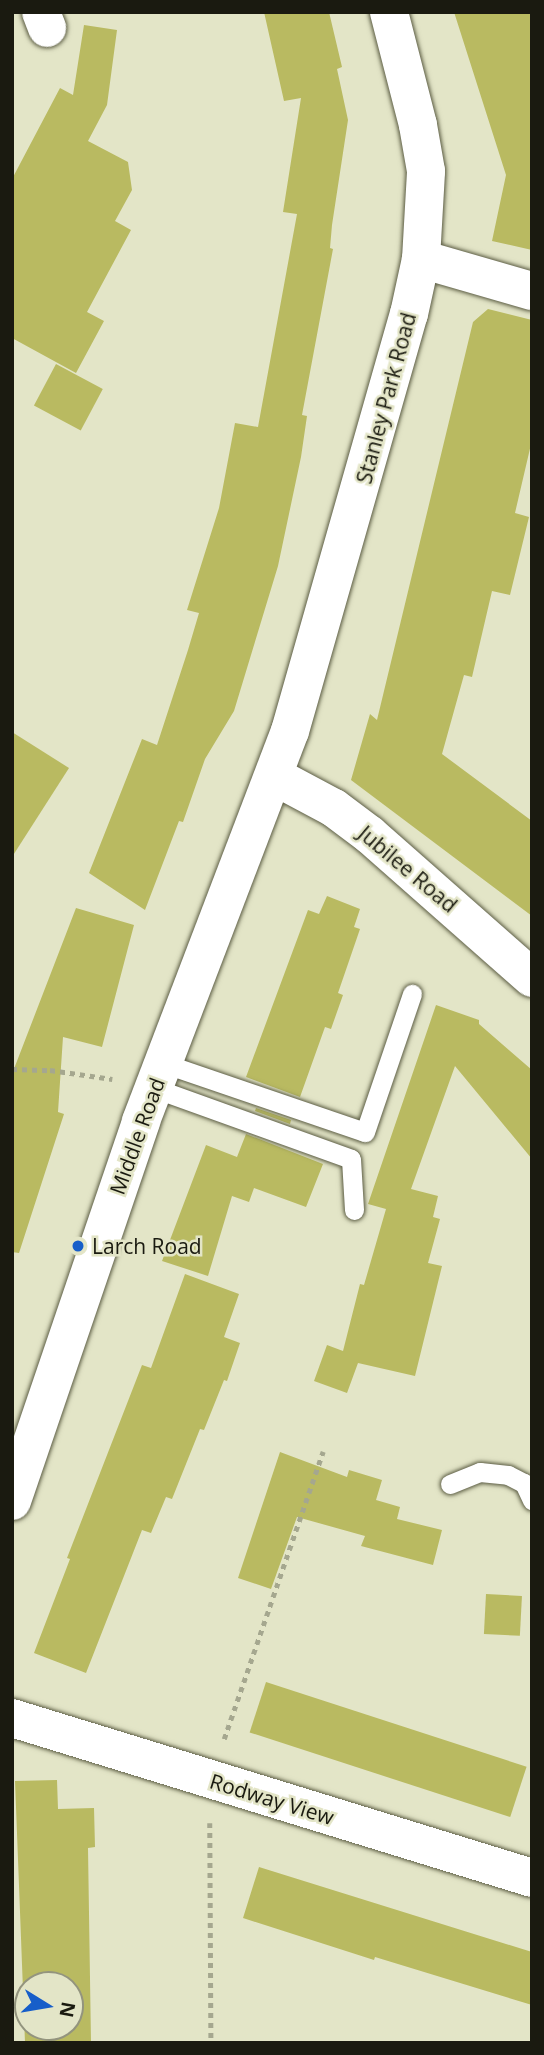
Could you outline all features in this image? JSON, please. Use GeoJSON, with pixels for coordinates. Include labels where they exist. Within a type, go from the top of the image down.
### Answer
{"type":"FeatureCollection","features":[{"type":"Feature","properties":{"kind":"street","name":"Stanley Park Road"},"geometry":{"type":"LineString","coordinates":[[274,776],[290,731],[382,418],[421,259],[426,171],[418,125],[389,12]]}},
{"type":"Feature","properties":{"kind":"street"},"geometry":{"type":"LineString","coordinates":[[421,259],[532,291]]}},
{"type":"Feature","properties":{"kind":"street","name":"Jubilee Road"},"geometry":{"type":"LineString","coordinates":[[274,776],[334,808],[370,835],[532,978]]}},
{"type":"Feature","properties":{"kind":"street","name":"Middle Road"},"geometry":{"type":"LineString","coordinates":[[12,1501],[20,1454],[156,1081],[274,776]]}},
{"type":"Feature","properties":{"kind":"street","name":"Rodway View"},"geometry":{"type":"LineString","coordinates":[[12,1718],[532,1878]]}},
{"type":"Feature","properties":{"kind":"lane"},"geometry":{"type":"LineString","coordinates":[[156,1081],[365,1132],[412,994]]}},
{"type":"Feature","properties":{"kind":"lane"},"geometry":{"type":"LineString","coordinates":[[156,1081],[351,1159],[354,1210]]}},
{"type":"Feature","properties":{"kind":"lane"},"geometry":{"type":"LineString","coordinates":[[450,1483],[480,1472],[508,1475],[524,1483],[532,1500]]}},
{"type":"Feature","properties":{"kind":"path"},"geometry":{"type":"LineString","coordinates":[[12,1069],[50,1070],[156,1081]]}},
{"type":"Feature","properties":{"kind":"building"},"geometry":{"type":"Polygon","coordinates":[[[264,12],[329,12],[342,67],[337,69],[348,120],[332,225],[330,248],[333,249],[302,415],[307,416],[301,457],[278,566],[234,711],[205,759],[183,822],[179,821],[145,910],[89,873],[142,739],[157,745],[188,650],[199,613],[187,610],[219,508],[235,423],[258,427],[297,214],[283,212],[301,98],[284,101],[264,12]]]}},
{"type":"Feature","properties":{"kind":"building"},"geometry":{"type":"Polygon","coordinates":[[[454,12],[532,12],[532,250],[492,241],[506,175],[454,12]]]}},
{"type":"Feature","properties":{"kind":"building"},"geometry":{"type":"Polygon","coordinates":[[[84,25],[117,30],[107,105],[88,141],[128,162],[132,190],[115,221],[131,230],[87,312],[104,321],[76,373],[12,338],[12,179],[60,88],[73,95],[84,25]]]}},
{"type":"Feature","properties":{"kind":"building"},"geometry":{"type":"Polygon","coordinates":[[[488,309],[532,320],[532,440],[515,513],[529,517],[510,595],[492,591],[472,677],[464,675],[442,754],[532,821],[532,916],[351,780],[370,714],[377,720],[473,322],[488,309]]]}},
{"type":"Feature","properties":{"kind":"building"},"geometry":{"type":"Polygon","coordinates":[[[56,364],[103,389],[81,430],[34,405],[56,364]]]}},
{"type":"Feature","properties":{"kind":"building"},"geometry":{"type":"Polygon","coordinates":[[[12,732],[69,768],[12,857],[12,732]]]}},
{"type":"Feature","properties":{"kind":"building"},"geometry":{"type":"Polygon","coordinates":[[[327,896],[360,909],[354,927],[360,929],[338,993],[343,995],[331,1029],[325,1027],[300,1097],[246,1077],[308,910],[319,914],[327,896]]]}},
{"type":"Feature","properties":{"kind":"building"},"geometry":{"type":"Polygon","coordinates":[[[76,908],[134,925],[102,1047],[63,1037],[58,1112],[64,1114],[19,1253],[12,1252],[12,1074],[76,908]]]}},
{"type":"Feature","properties":{"kind":"building"},"geometry":{"type":"Polygon","coordinates":[[[436,1005],[479,1020],[479,1024],[532,1070],[532,1159],[455,1066],[411,1189],[438,1196],[433,1217],[440,1219],[428,1263],[442,1266],[415,1376],[358,1363],[347,1393],[314,1381],[327,1345],[343,1351],[360,1284],[364,1285],[386,1209],[368,1204],[436,1005]]]}},
{"type":"Feature","properties":{"kind":"building"},"geometry":{"type":"Polygon","coordinates":[[[256,1108],[291,1120],[290,1124],[255,1111],[256,1108]]]}},
{"type":"Feature","properties":{"kind":"building"},"geometry":{"type":"Polygon","coordinates":[[[246,1134],[323,1164],[306,1207],[254,1188],[249,1202],[232,1196],[208,1276],[162,1261],[206,1145],[237,1157],[246,1134]]]}},
{"type":"Feature","properties":{"kind":"building"},"geometry":{"type":"Polygon","coordinates":[[[185,1274],[239,1294],[224,1337],[240,1343],[227,1381],[224,1380],[204,1430],[200,1429],[172,1499],[166,1497],[151,1533],[142,1530],[86,1673],[34,1653],[70,1559],[67,1558],[142,1365],[151,1368],[185,1274]]]}},
{"type":"Feature","properties":{"kind":"building"},"geometry":{"type":"Polygon","coordinates":[[[280,1452],[347,1477],[349,1470],[382,1480],[376,1500],[400,1507],[397,1519],[442,1530],[433,1565],[361,1546],[365,1536],[297,1517],[271,1589],[238,1578],[280,1452]]]}},
{"type":"Feature","properties":{"kind":"building"},"geometry":{"type":"Polygon","coordinates":[[[486,1594],[522,1596],[520,1636],[484,1634],[486,1594]]]}},
{"type":"Feature","properties":{"kind":"building"},"geometry":{"type":"Polygon","coordinates":[[[266,1682],[527,1767],[510,1817],[250,1732],[266,1682]]]}},
{"type":"Feature","properties":{"kind":"building"},"geometry":{"type":"Polygon","coordinates":[[[57,1780],[58,1809],[94,1808],[95,1847],[88,1848],[91,2043],[25,2043],[84,2041],[84,1971],[22,1971],[15,1781],[57,1780]]]}},
{"type":"Feature","properties":{"kind":"building"},"geometry":{"type":"Polygon","coordinates":[[[259,1867],[532,1952],[532,2005],[375,1957],[374,1960],[243,1918],[259,1867]]]}},
{"type":"Feature","properties":{"kind":"place","name":"Larch Road"},"geometry":{"type":"Point","coordinates":[78,1246]}}]}
